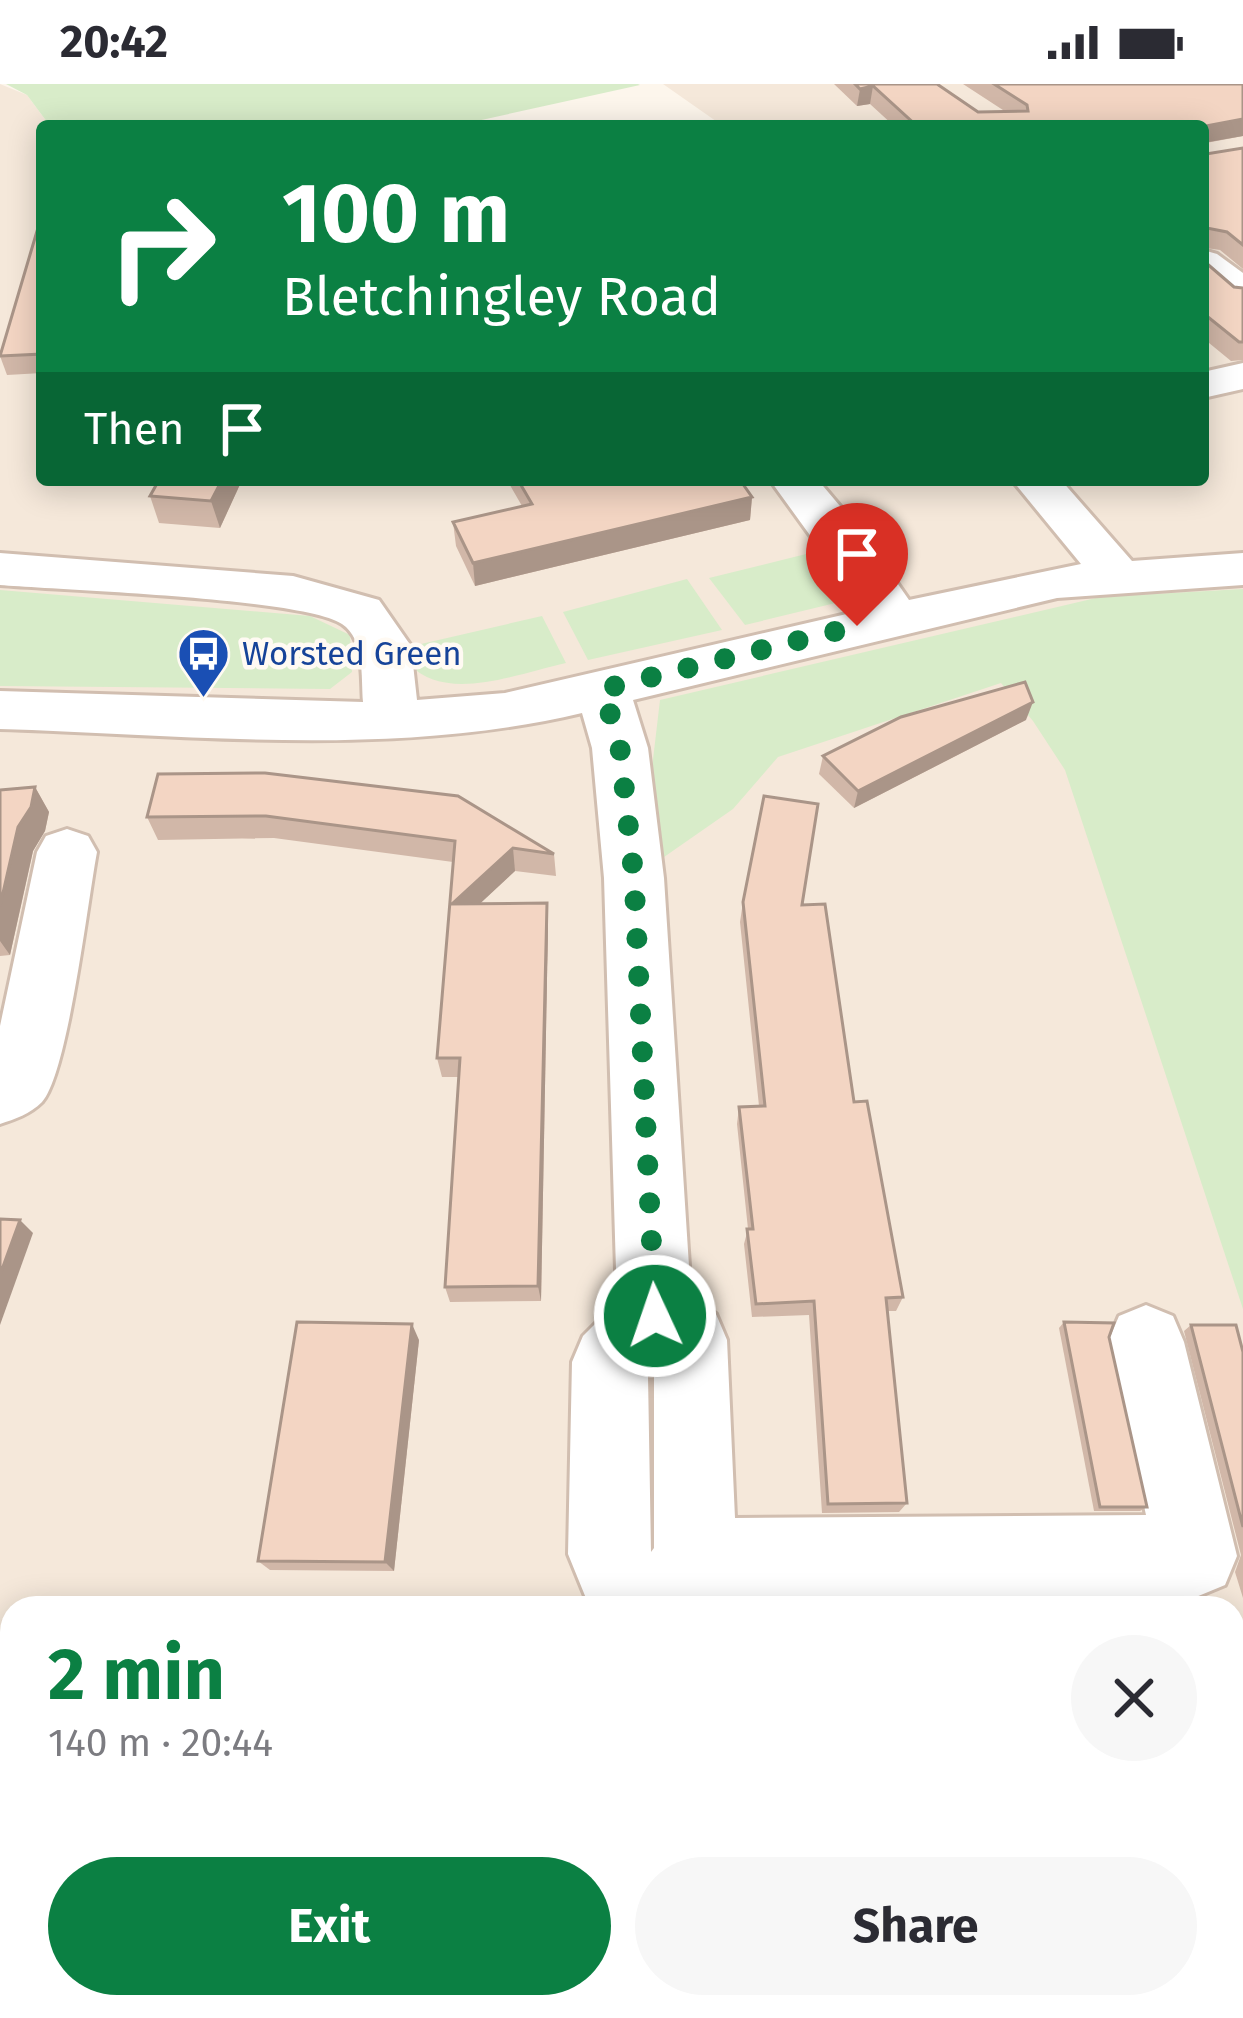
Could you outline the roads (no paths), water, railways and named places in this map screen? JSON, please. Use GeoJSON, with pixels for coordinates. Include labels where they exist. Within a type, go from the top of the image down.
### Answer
{"type":"FeatureCollection","features":[{"type":"Feature","properties":{"kind":"street"},"geometry":{"type":"LineString","coordinates":[[1209,266],[1243,292]]}},
{"type":"Feature","properties":{"kind":"street"},"geometry":{"type":"LineString","coordinates":[[1209,384],[1243,376]]}},
{"type":"Feature","properties":{"kind":"street"},"geometry":{"type":"LineString","coordinates":[[798,486],[844,542],[894,617]]}},
{"type":"Feature","properties":{"kind":"street"},"geometry":{"type":"LineString","coordinates":[[1040,486],[1118,576]]}},
{"type":"Feature","properties":{"kind":"street"},"geometry":{"type":"LineString","coordinates":[[0,569],[293,593],[362,612],[385,646],[392,722]]}},
{"type":"Feature","properties":{"kind":"street"},"geometry":{"type":"LineString","coordinates":[[0,710],[392,722],[505,712],[1058,582],[1243,569]]}},
{"type":"Feature","properties":{"kind":"street"},"geometry":{"type":"LineString","coordinates":[[603,689],[620,748],[634,878],[655,1316],[610,1362],[608,1554],[627,1596]]}},
{"type":"Feature","properties":{"kind":"street"},"geometry":{"type":"LineString","coordinates":[[0,1095],[20,1080],[67,852]]}},
{"type":"Feature","properties":{"kind":"street"},"geometry":{"type":"LineString","coordinates":[[655,1316],[689,1340],[679,1584],[1196,1556],[1146,1342]]}},
{"type":"Feature","properties":{"kind":"place","name":"Worsted Green"},"geometry":{"type":"Point","coordinates":[203,699]}}]}
